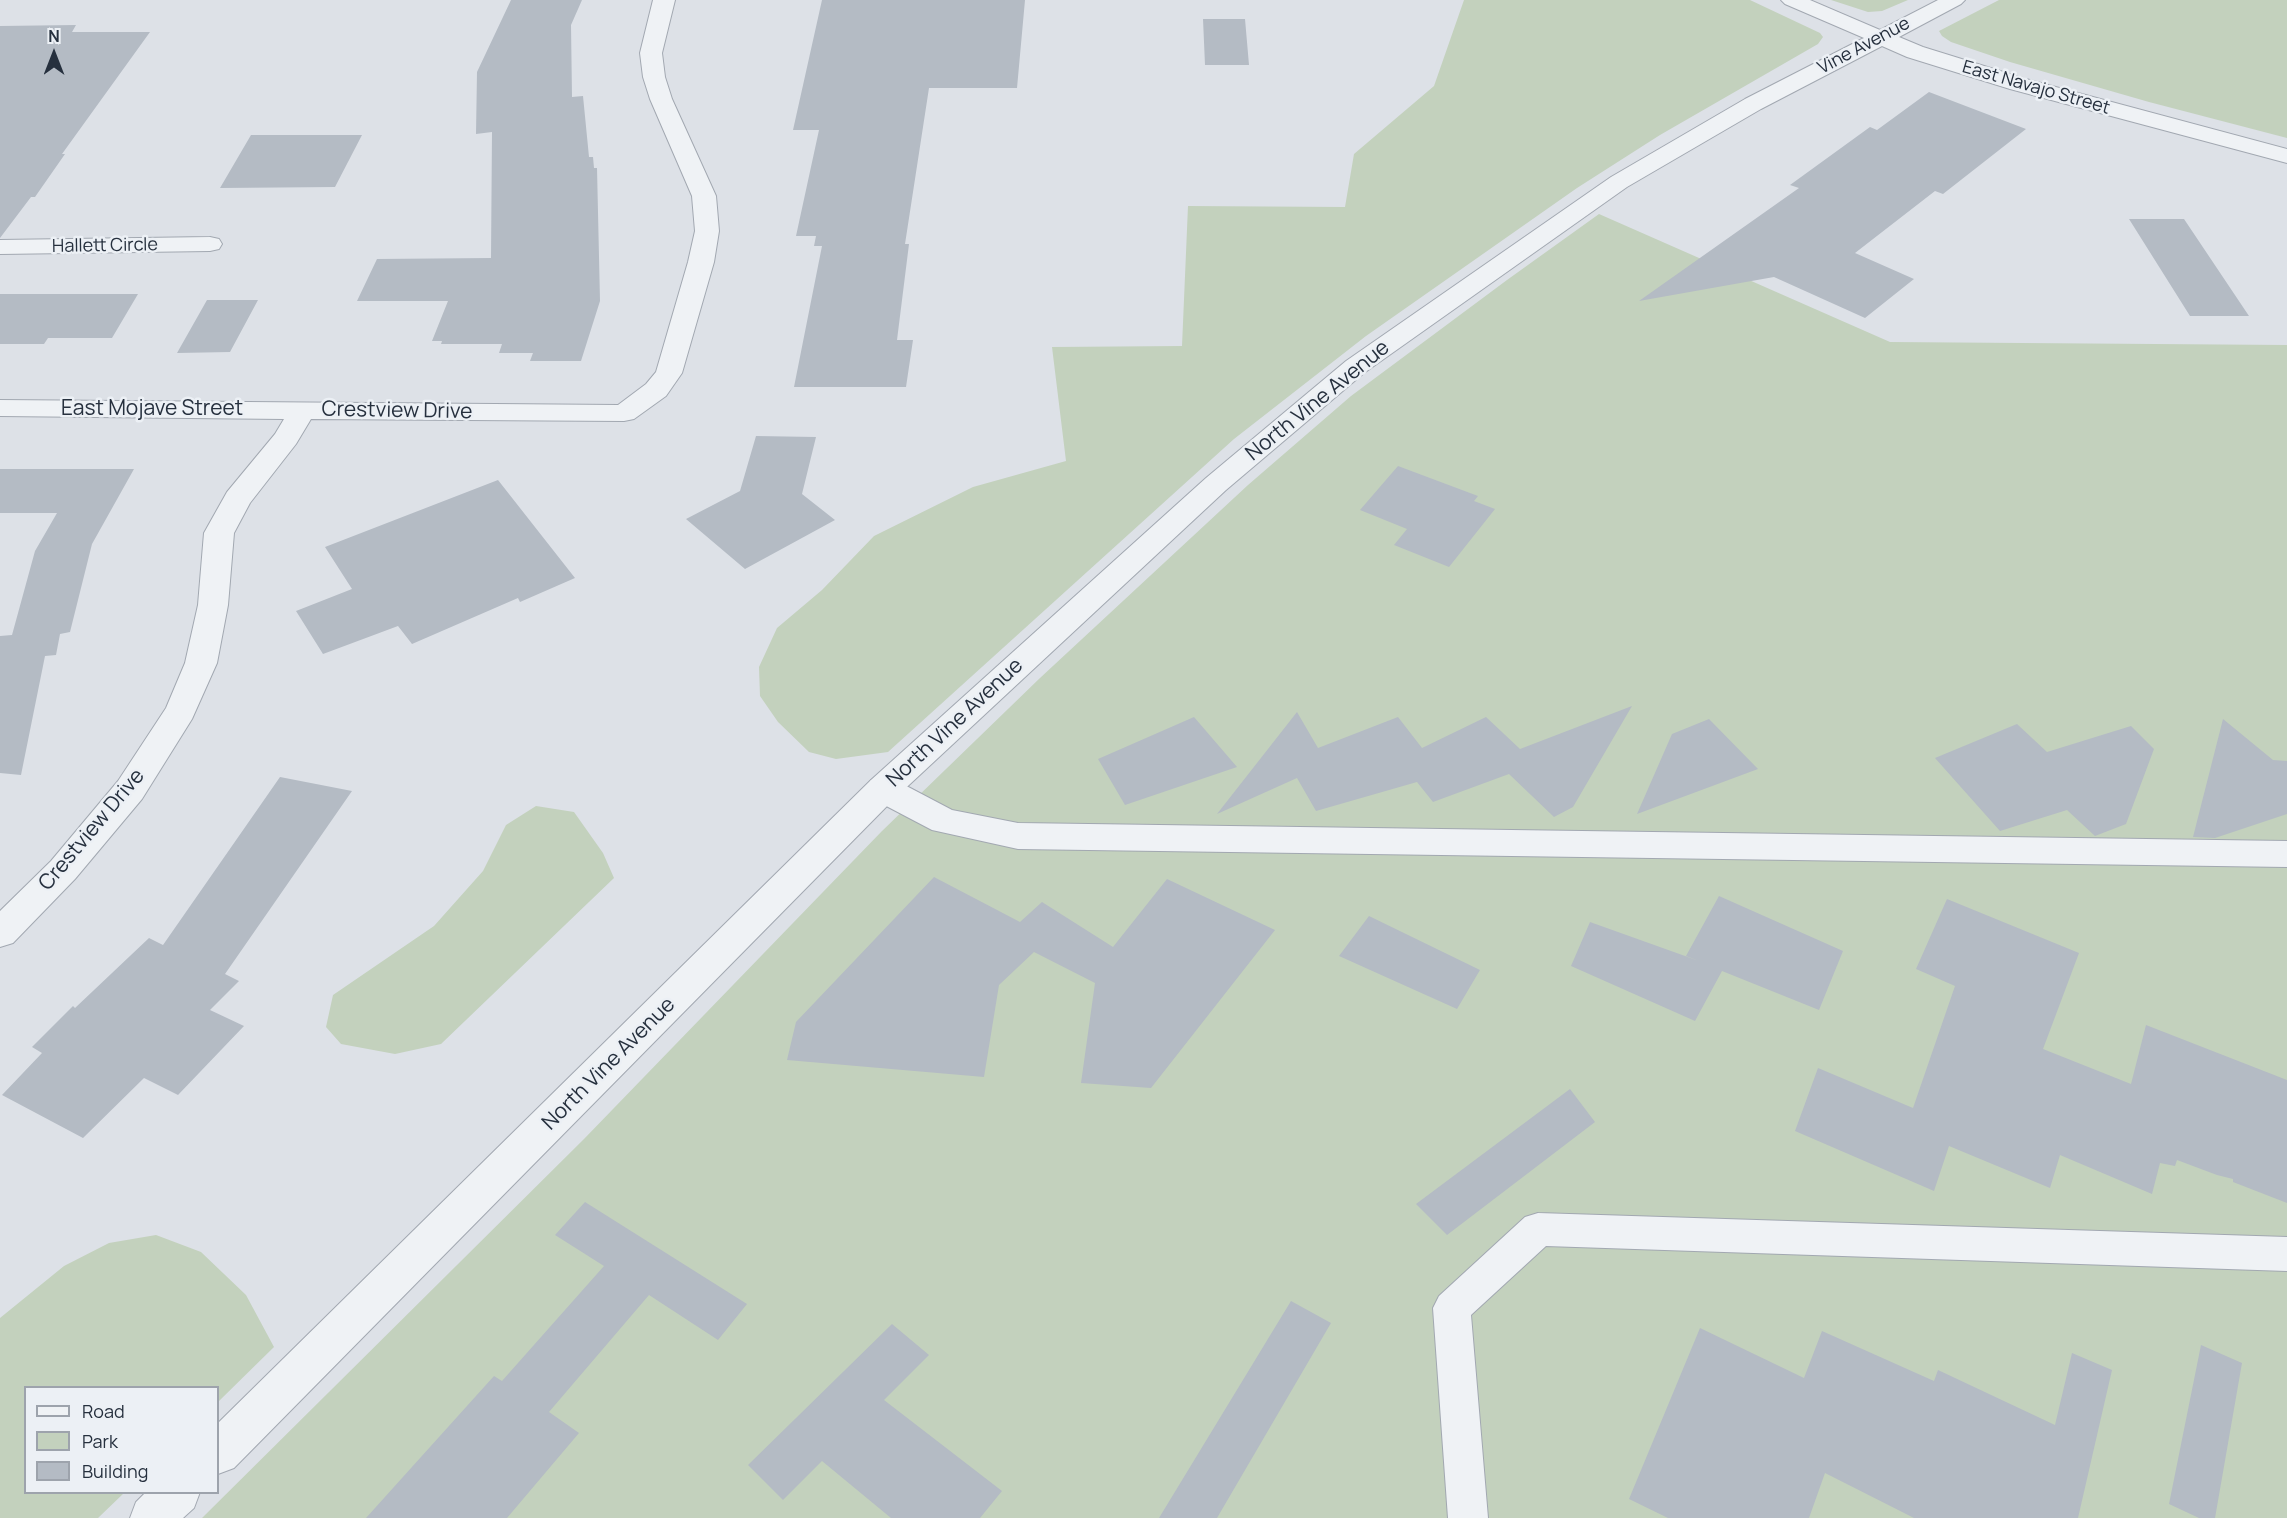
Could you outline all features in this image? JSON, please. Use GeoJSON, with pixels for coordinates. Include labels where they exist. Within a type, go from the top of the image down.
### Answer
{"type":"FeatureCollection","features":[{"type":"Feature","properties":{"kind":"street","name":"Crestview Drive"},"geometry":{"type":"LineString","coordinates":[[0,933],[63,870],[130,790],[181,711],[201,663],[213,605],[219,533],[237,499],[286,438],[303,410],[628,417],[656,390],[669,373],[701,262],[707,231],[704,196],[661,99],[654,77],[651,53],[664,0]]}},
{"type":"Feature","properties":{"kind":"street","name":"East Navajo Street"},"geometry":{"type":"LineString","coordinates":[[1792,0],[1878,38],[2019,84],[2287,156]]}},
{"type":"Feature","properties":{"kind":"street","name":"Vine Avenue"},"geometry":{"type":"LineString","coordinates":[[1775,93],[1954,0]]}},
{"type":"Feature","properties":{"kind":"street","name":"North Vine Avenue"},"geometry":{"type":"LineString","coordinates":[[219,1452],[883,789],[1216,484],[1355,367],[1619,182],[1775,93]]}},
{"type":"Feature","properties":{"kind":"street","name":"Hallett Circle"},"geometry":{"type":"LineString","coordinates":[[0,247],[210,244]]}},
{"type":"Feature","properties":{"kind":"street","name":"East Mojave Street"},"geometry":{"type":"LineString","coordinates":[[0,408],[303,410]]}},
{"type":"Feature","properties":{"kind":"street"},"geometry":{"type":"LineString","coordinates":[[883,789],[944,821],[1018,836],[2287,854]]}},
{"type":"Feature","properties":{"kind":"street"},"geometry":{"type":"LineString","coordinates":[[152,1518],[176,1494]]}},
{"type":"Feature","properties":{"kind":"lane"},"geometry":{"type":"LineString","coordinates":[[1468,1518],[1452,1308],[1538,1229],[2287,1254]]}},
{"type":"Feature","properties":{"kind":"green space"},"geometry":{"type":"Polygon","coordinates":[[[1464,0],[1750,0],[1820,33],[1823,37],[1818,44],[1660,135],[1577,188],[1366,336],[1234,439],[888,752],[836,759],[809,752],[778,722],[760,696],[759,667],[777,628],[822,590],[874,536],[973,487],[1066,461],[1052,347],[1182,346],[1188,206],[1345,207],[1354,154],[1434,86],[1464,0]]]}},
{"type":"Feature","properties":{"kind":"green space"},"geometry":{"type":"Polygon","coordinates":[[[1831,0],[1908,0],[1882,11],[1868,12],[1831,0]]]}},
{"type":"Feature","properties":{"kind":"green space"},"geometry":{"type":"Polygon","coordinates":[[[1999,0],[2287,0],[2287,138],[2010,62],[1951,42],[1939,31],[1999,0]]]}},
{"type":"Feature","properties":{"kind":"green space"},"geometry":{"type":"Polygon","coordinates":[[[1599,214],[1890,342],[2287,345],[2287,1518],[202,1518],[584,1139],[882,831],[1040,678],[1248,485],[1351,396],[1599,214]]]}},
{"type":"Feature","properties":{"kind":"green space"},"geometry":{"type":"Polygon","coordinates":[[[536,806],[574,812],[603,853],[614,878],[441,1044],[395,1054],[341,1044],[326,1027],[333,995],[434,926],[483,871],[506,825],[536,806]]]}},
{"type":"Feature","properties":{"kind":"green space"},"geometry":{"type":"Polygon","coordinates":[[[156,1235],[201,1252],[246,1295],[274,1347],[219,1401],[219,1386],[24,1386],[24,1494],[123,1494],[98,1518],[0,1518],[0,1318],[64,1266],[109,1243],[156,1235]]]}},
{"type":"Feature","properties":{"kind":"building"},"geometry":{"type":"Polygon","coordinates":[[[511,0],[582,0],[571,25],[572,97],[583,96],[589,157],[593,157],[594,168],[597,168],[600,301],[581,361],[530,361],[533,353],[499,353],[502,344],[441,344],[442,341],[432,341],[448,301],[357,301],[377,259],[491,258],[492,132],[476,134],[477,72],[511,0]]]}},
{"type":"Feature","properties":{"kind":"building"},"geometry":{"type":"Polygon","coordinates":[[[822,0],[1025,0],[1017,88],[929,88],[905,244],[909,244],[897,340],[913,340],[906,387],[794,387],[822,246],[814,246],[816,236],[796,236],[819,130],[793,130],[822,0]]]}},
{"type":"Feature","properties":{"kind":"building"},"geometry":{"type":"Polygon","coordinates":[[[1203,19],[1245,19],[1249,65],[1205,65],[1203,19]]]}},
{"type":"Feature","properties":{"kind":"building"},"geometry":{"type":"Polygon","coordinates":[[[76,25],[72,32],[150,32],[62,154],[65,154],[35,197],[31,197],[0,238],[0,26],[76,25]]]}},
{"type":"Feature","properties":{"kind":"building"},"geometry":{"type":"Polygon","coordinates":[[[1929,92],[2026,129],[1943,194],[1935,191],[1855,253],[1914,279],[1865,318],[1774,277],[1639,301],[1799,188],[1790,185],[1870,127],[1877,130],[1929,92]]]}},
{"type":"Feature","properties":{"kind":"building"},"geometry":{"type":"Polygon","coordinates":[[[251,135],[362,135],[335,187],[220,188],[251,135]]]}},
{"type":"Feature","properties":{"kind":"building"},"geometry":{"type":"Polygon","coordinates":[[[2129,219],[2184,219],[2249,316],[2190,316],[2129,219]]]}},
{"type":"Feature","properties":{"kind":"building"},"geometry":{"type":"Polygon","coordinates":[[[0,294],[138,294],[112,338],[48,338],[44,344],[0,344],[0,294]]]}},
{"type":"Feature","properties":{"kind":"building"},"geometry":{"type":"Polygon","coordinates":[[[207,300],[258,300],[230,352],[177,353],[207,300]]]}},
{"type":"Feature","properties":{"kind":"building"},"geometry":{"type":"Polygon","coordinates":[[[756,436],[816,437],[802,494],[835,520],[745,569],[686,519],[740,491],[756,436]]]}},
{"type":"Feature","properties":{"kind":"building"},"geometry":{"type":"Polygon","coordinates":[[[1398,466],[1478,496],[1474,501],[1495,509],[1449,567],[1394,545],[1407,529],[1360,510],[1398,466]]]}},
{"type":"Feature","properties":{"kind":"building"},"geometry":{"type":"Polygon","coordinates":[[[0,469],[134,469],[92,544],[70,632],[60,634],[56,655],[45,656],[21,775],[0,773],[0,636],[12,635],[35,551],[57,513],[0,513],[0,469]]]}},
{"type":"Feature","properties":{"kind":"building"},"geometry":{"type":"Polygon","coordinates":[[[498,480],[575,578],[520,602],[518,598],[412,644],[398,626],[323,654],[296,611],[352,589],[325,547],[498,480]]]}},
{"type":"Feature","properties":{"kind":"building"},"geometry":{"type":"Polygon","coordinates":[[[1632,706],[1573,807],[1554,817],[1509,774],[1433,802],[1417,782],[1316,811],[1297,778],[1217,814],[1297,712],[1318,748],[1398,717],[1422,748],[1486,717],[1520,749],[1632,706]]]}},
{"type":"Feature","properties":{"kind":"building"},"geometry":{"type":"Polygon","coordinates":[[[1194,717],[1237,767],[1125,805],[1098,759],[1194,717]]]}},
{"type":"Feature","properties":{"kind":"building"},"geometry":{"type":"Polygon","coordinates":[[[1709,719],[1758,769],[1637,814],[1672,734],[1709,719]]]}},
{"type":"Feature","properties":{"kind":"building"},"geometry":{"type":"Polygon","coordinates":[[[2223,719],[2273,760],[2287,761],[2287,814],[2215,838],[2193,837],[2223,719]]]}},
{"type":"Feature","properties":{"kind":"building"},"geometry":{"type":"Polygon","coordinates":[[[2017,724],[2047,752],[2131,726],[2154,749],[2126,824],[2095,836],[2067,810],[2000,831],[1935,758],[2017,724]]]}},
{"type":"Feature","properties":{"kind":"building"},"geometry":{"type":"Polygon","coordinates":[[[280,777],[352,791],[225,974],[239,981],[210,1010],[244,1026],[178,1095],[144,1078],[83,1138],[2,1095],[42,1053],[32,1047],[73,1006],[75,1008],[149,938],[163,945],[280,777]]]}},
{"type":"Feature","properties":{"kind":"building"},"geometry":{"type":"Polygon","coordinates":[[[934,877],[1020,922],[1042,902],[1113,947],[1167,879],[1275,930],[1151,1088],[1081,1083],[1095,983],[1034,952],[999,985],[984,1077],[787,1060],[796,1022],[934,877]]]}},
{"type":"Feature","properties":{"kind":"building"},"geometry":{"type":"Polygon","coordinates":[[[1719,896],[1843,951],[1819,1010],[1722,971],[1695,1021],[1571,966],[1590,922],[1699,961],[1686,956],[1719,896]]]}},
{"type":"Feature","properties":{"kind":"building"},"geometry":{"type":"Polygon","coordinates":[[[1947,899],[2079,953],[2043,1049],[2131,1084],[2146,1025],[2287,1080],[2287,1203],[2233,1182],[2233,1179],[2177,1160],[2175,1166],[2160,1163],[2152,1194],[2060,1155],[2050,1188],[1949,1146],[1934,1191],[1795,1131],[1818,1068],[1913,1108],[1955,986],[1916,969],[1947,899]]]}},
{"type":"Feature","properties":{"kind":"building"},"geometry":{"type":"Polygon","coordinates":[[[1369,916],[1480,970],[1457,1009],[1339,956],[1369,916]]]}},
{"type":"Feature","properties":{"kind":"building"},"geometry":{"type":"Polygon","coordinates":[[[1570,1089],[1595,1122],[1447,1235],[1416,1204],[1570,1089]]]}},
{"type":"Feature","properties":{"kind":"building"},"geometry":{"type":"Polygon","coordinates":[[[585,1202],[747,1304],[718,1340],[649,1295],[549,1412],[579,1433],[507,1518],[366,1518],[494,1376],[502,1381],[604,1266],[555,1235],[585,1202]]]}},
{"type":"Feature","properties":{"kind":"building"},"geometry":{"type":"Polygon","coordinates":[[[1291,1301],[1331,1323],[1217,1518],[1159,1518],[1291,1301]]]}},
{"type":"Feature","properties":{"kind":"building"},"geometry":{"type":"Polygon","coordinates":[[[892,1324],[929,1355],[884,1400],[1002,1491],[980,1518],[891,1518],[822,1461],[783,1500],[748,1465],[892,1324]]]}},
{"type":"Feature","properties":{"kind":"building"},"geometry":{"type":"Polygon","coordinates":[[[1700,1328],[1804,1378],[1822,1331],[1934,1381],[1938,1370],[2055,1425],[2072,1353],[2112,1370],[2078,1518],[1914,1518],[1825,1473],[1809,1518],[1668,1518],[1629,1499],[1700,1328]]]}},
{"type":"Feature","properties":{"kind":"building"},"geometry":{"type":"Polygon","coordinates":[[[2201,1345],[2242,1363],[2215,1518],[2199,1518],[2169,1504],[2201,1345]]]}}]}
